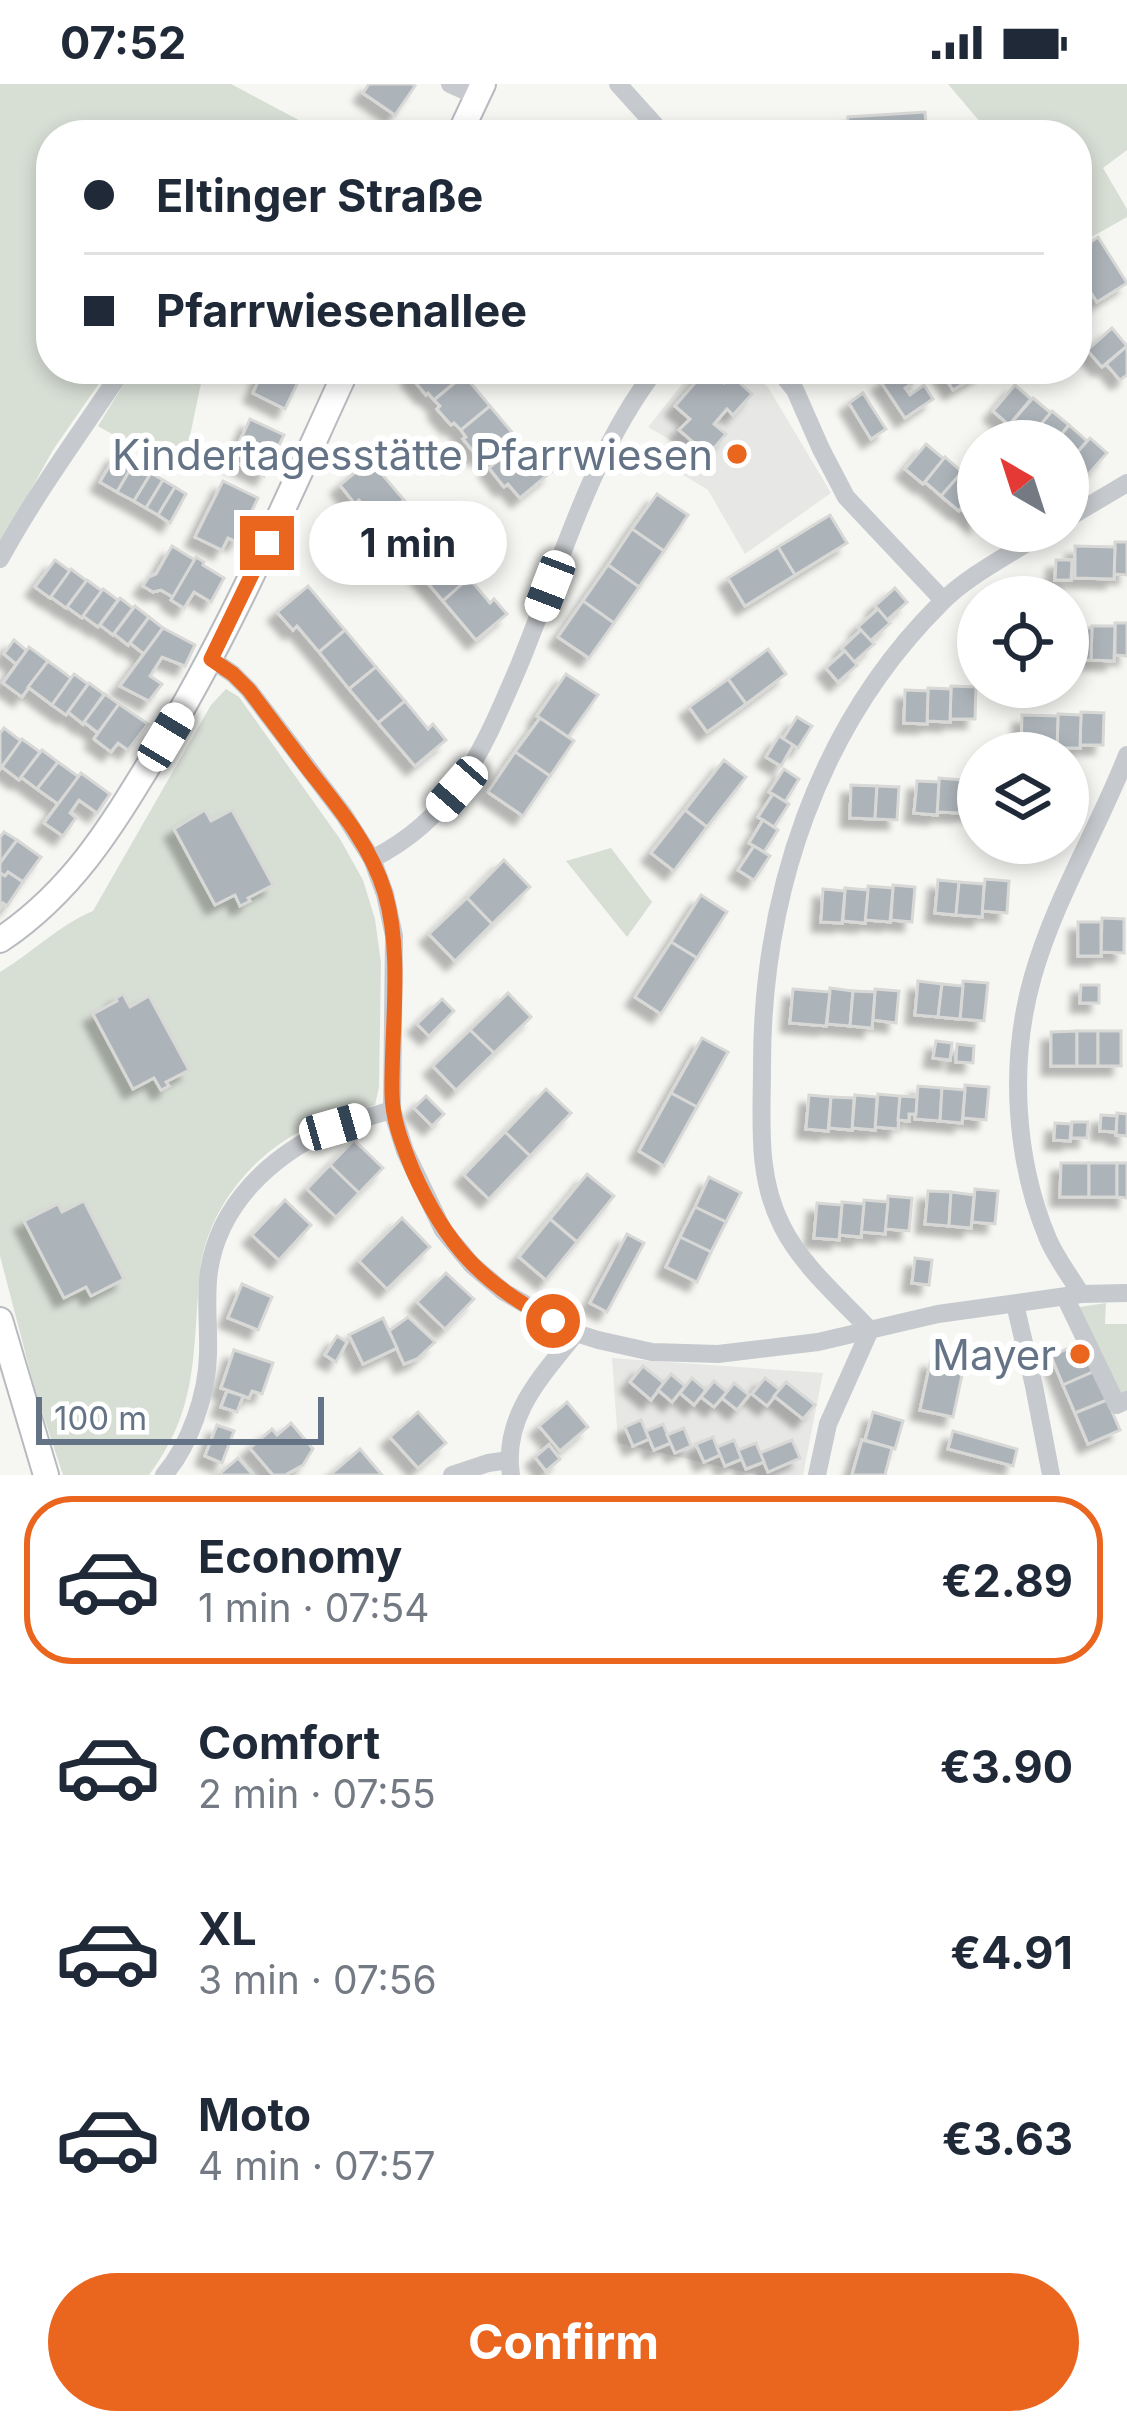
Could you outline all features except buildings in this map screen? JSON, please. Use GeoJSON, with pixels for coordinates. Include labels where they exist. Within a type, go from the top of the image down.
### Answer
{"type":"FeatureCollection","features":[{"type":"Feature","properties":{"kind":"main road"},"geometry":{"type":"LineString","coordinates":[[466,120],[480,90]]}},
{"type":"Feature","properties":{"kind":"main road"},"geometry":{"type":"LineString","coordinates":[[0,940],[56,896],[92,854],[137,787],[211,659],[340,384]]}},
{"type":"Feature","properties":{"kind":"main road"},"geometry":{"type":"LineString","coordinates":[[0,1320],[46,1475]]}},
{"type":"Feature","properties":{"kind":"street"},"geometry":{"type":"LineString","coordinates":[[450,84],[480,90]]}},
{"type":"Feature","properties":{"kind":"street"},"geometry":{"type":"LineString","coordinates":[[618,84],[650,120]]}},
{"type":"Feature","properties":{"kind":"street"},"geometry":{"type":"LineString","coordinates":[[0,559],[35,498],[113,384]]}},
{"type":"Feature","properties":{"kind":"street"},"geometry":{"type":"LineString","coordinates":[[372,859],[434,817],[473,766],[608,445],[647,384]]}},
{"type":"Feature","properties":{"kind":"street"},"geometry":{"type":"LineString","coordinates":[[790,384],[846,497],[943,600]]}},
{"type":"Feature","properties":{"kind":"street"},"geometry":{"type":"LineString","coordinates":[[1089,506],[1127,483]]}},
{"type":"Feature","properties":{"kind":"street"},"geometry":{"type":"LineString","coordinates":[[870,1330],[789,1238],[763,1169],[762,1039],[774,922],[801,823],[849,721],[880,675],[943,600],[1015,552]]}},
{"type":"Feature","properties":{"kind":"street"},"geometry":{"type":"LineString","coordinates":[[211,659],[249,690],[344,814],[372,859],[394,936],[392,1110],[423,1194],[443,1230],[472,1265],[505,1292],[577,1334],[652,1352],[718,1354],[794,1346],[938,1314],[1073,1295],[1127,1293]]}},
{"type":"Feature","properties":{"kind":"street"},"geometry":{"type":"LineString","coordinates":[[1127,754],[1034,974],[1023,1021],[1018,1077],[1028,1182],[1117,1405],[1127,1400]]}},
{"type":"Feature","properties":{"kind":"street"},"geometry":{"type":"LineString","coordinates":[[164,1475],[187,1438],[198,1406],[208,1361],[208,1274],[214,1248],[244,1191],[304,1142],[392,1110]]}},
{"type":"Feature","properties":{"kind":"street"},"geometry":{"type":"LineString","coordinates":[[1015,1304],[1051,1475]]}},
{"type":"Feature","properties":{"kind":"street"},"geometry":{"type":"LineString","coordinates":[[817,1475],[828,1424],[870,1330]]}},
{"type":"Feature","properties":{"kind":"street"},"geometry":{"type":"LineString","coordinates":[[452,1475],[488,1462],[510,1467],[511,1437],[524,1400],[577,1334]]}},
{"type":"Feature","properties":{"kind":"shaded area"},"geometry":{"type":"Polygon","coordinates":[[[0,84],[231,84],[299,120],[36,120],[36,384],[99,384],[53,450],[0,545],[0,84]]]}},
{"type":"Feature","properties":{"kind":"shaded area"},"geometry":{"type":"Polygon","coordinates":[[[948,84],[1127,84],[1127,150],[1103,168],[1127,217],[1092,237],[1092,120],[978,120],[948,84]]]}},
{"type":"Feature","properties":{"kind":"shaded area"},"geometry":{"type":"Polygon","coordinates":[[[124,384],[201,384],[182,474],[98,426],[124,384]]]}},
{"type":"Feature","properties":{"kind":"shaded area","name":"Kindertagesstätte Pfarrwiesen"},"geometry":{"type":"Polygon","coordinates":[[[682,384],[764,384],[831,493],[745,554],[708,490],[664,463],[672,441],[648,427],[682,384]]]}},
{"type":"Feature","properties":{"kind":"shaded area"},"geometry":{"type":"Polygon","coordinates":[[[226,689],[239,697],[340,839],[363,880],[381,963],[379,1087],[375,1105],[316,1124],[262,1158],[220,1210],[200,1272],[185,1402],[166,1450],[149,1475],[63,1475],[0,1256],[0,972],[93,911],[211,705],[226,689]]]}},
{"type":"Feature","properties":{"kind":"shaded area"},"geometry":{"type":"Polygon","coordinates":[[[611,848],[652,902],[627,937],[566,861],[611,848]]]}},
{"type":"Feature","properties":{"kind":"shaded area"},"geometry":{"type":"Polygon","coordinates":[[[1106,1303],[1105,1324],[1127,1324],[1127,1400],[1117,1405],[1066,1309],[1106,1303]]]}},
{"type":"Feature","properties":{"kind":"shaded area"},"geometry":{"type":"Polygon","coordinates":[[[612,1358],[823,1373],[803,1475],[757,1475],[618,1443],[612,1358]]]}},
{"type":"Feature","properties":{"kind":"place","name":"Kindertagesstätte Pfarrwiesen"},"geometry":{"type":"Point","coordinates":[737,454]}},
{"type":"Feature","properties":{"kind":"place","name":"Mayer"},"geometry":{"type":"Point","coordinates":[1080,1354]}},
{"type":"Feature","properties":{"kind":"route"},"geometry":{"type":"LineString","coordinates":[[267,543],[211,659],[249,690],[344,814],[372,859],[394,936],[392,1110],[423,1194],[443,1230],[472,1265],[553,1321]]}}]}
